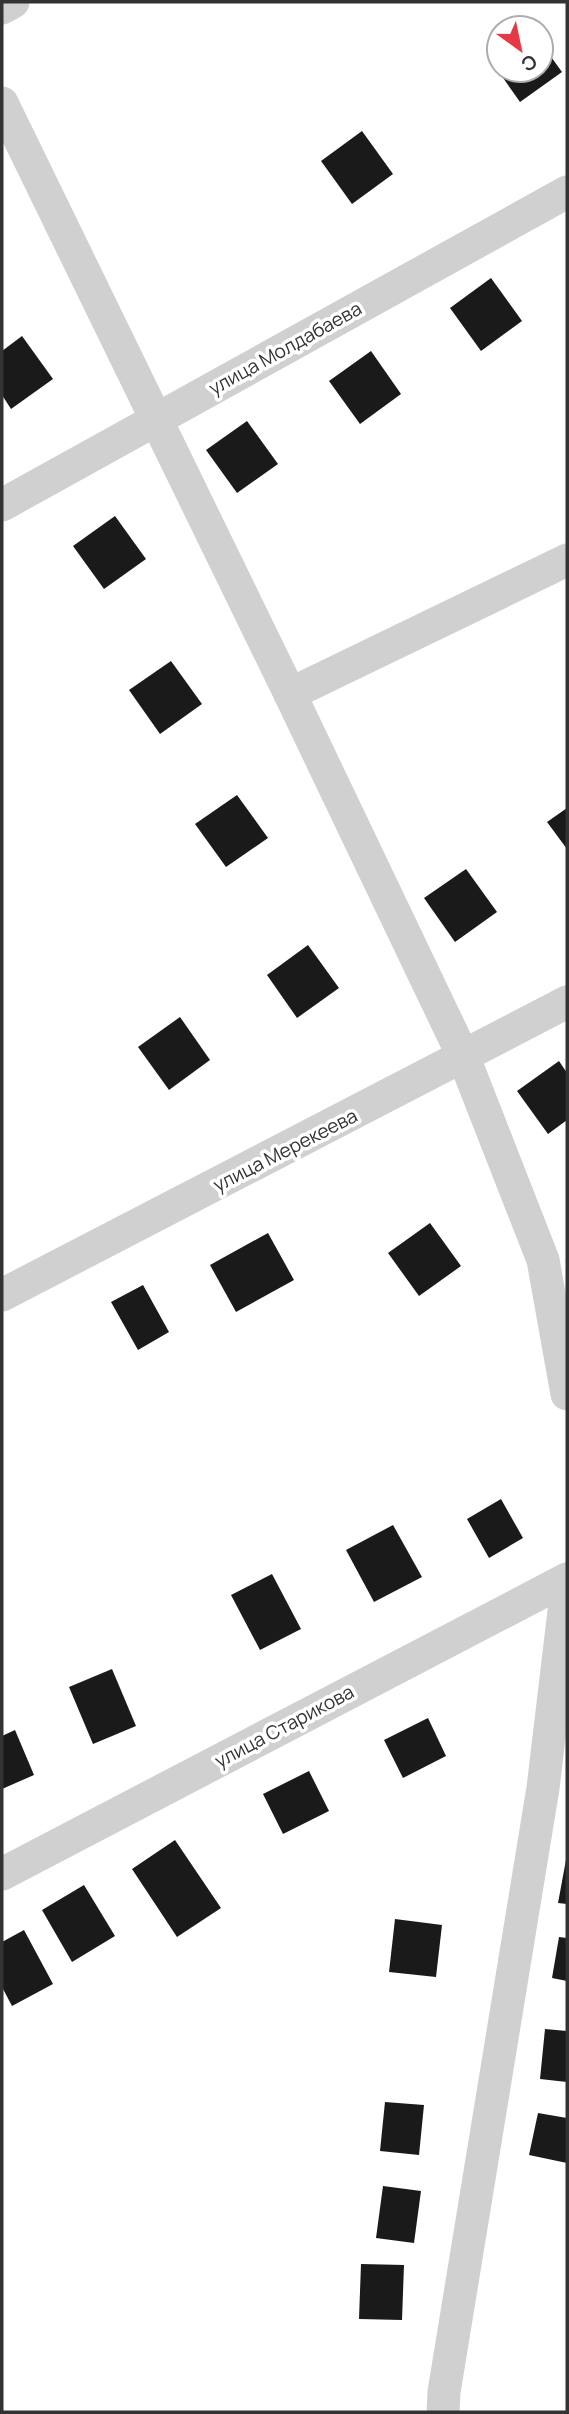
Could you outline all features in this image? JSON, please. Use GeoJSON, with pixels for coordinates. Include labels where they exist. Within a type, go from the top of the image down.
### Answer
{"type":"FeatureCollection","features":[{"type":"Feature","properties":{"kind":"street"},"geometry":{"type":"LineString","coordinates":[[2,8],[13,2]]}},
{"type":"Feature","properties":{"kind":"street"},"geometry":{"type":"LineString","coordinates":[[2,103],[464,1058],[543,1260],[567,1394]]}},
{"type":"Feature","properties":{"kind":"street","name":"улица Молдабаева"},"geometry":{"type":"LineString","coordinates":[[2,505],[567,192]]}},
{"type":"Feature","properties":{"kind":"street"},"geometry":{"type":"LineString","coordinates":[[290,694],[567,559]]}},
{"type":"Feature","properties":{"kind":"street","name":"улица Мерекеева"},"geometry":{"type":"LineString","coordinates":[[2,1295],[464,1058],[567,1002]]}},
{"type":"Feature","properties":{"kind":"street","name":"улица Старикова"},"geometry":{"type":"LineString","coordinates":[[2,1874],[567,1579]]}},
{"type":"Feature","properties":{"kind":"street"},"geometry":{"type":"LineString","coordinates":[[443,2412],[444,2392],[542,1788],[567,1586]]}},
{"type":"Feature","properties":{"kind":"building"},"geometry":{"type":"Polygon","coordinates":[[[555,62],[562,72],[555,77],[555,62]]]}},
{"type":"Feature","properties":{"kind":"building"},"geometry":{"type":"Polygon","coordinates":[[[507,84],[545,84],[520,102],[507,84]]]}},
{"type":"Feature","properties":{"kind":"building"},"geometry":{"type":"Polygon","coordinates":[[[362,131],[393,174],[352,204],[321,161],[362,131]]]}},
{"type":"Feature","properties":{"kind":"building"},"geometry":{"type":"Polygon","coordinates":[[[491,278],[522,321],[481,351],[450,308],[491,278]]]}},
{"type":"Feature","properties":{"kind":"building"},"geometry":{"type":"Polygon","coordinates":[[[22,336],[53,379],[11,409],[2,395],[2,351],[22,336]]]}},
{"type":"Feature","properties":{"kind":"building"},"geometry":{"type":"Polygon","coordinates":[[[371,351],[401,394],[360,424],[329,381],[371,351]]]}},
{"type":"Feature","properties":{"kind":"building"},"geometry":{"type":"Polygon","coordinates":[[[247,421],[278,464],[237,493],[206,450],[247,421]]]}},
{"type":"Feature","properties":{"kind":"building"},"geometry":{"type":"Polygon","coordinates":[[[115,516],[146,559],[104,589],[73,546],[115,516]]]}},
{"type":"Feature","properties":{"kind":"building"},"geometry":{"type":"Polygon","coordinates":[[[171,661],[202,704],[160,734],[129,690],[171,661]]]}},
{"type":"Feature","properties":{"kind":"building"},"geometry":{"type":"Polygon","coordinates":[[[237,795],[268,838],[226,867],[195,824],[237,795]]]}},
{"type":"Feature","properties":{"kind":"building"},"geometry":{"type":"Polygon","coordinates":[[[567,808],[567,849],[547,822],[567,808]]]}},
{"type":"Feature","properties":{"kind":"building"},"geometry":{"type":"Polygon","coordinates":[[[466,869],[497,912],[455,942],[424,898],[466,869]]]}},
{"type":"Feature","properties":{"kind":"building"},"geometry":{"type":"Polygon","coordinates":[[[308,945],[339,988],[297,1018],[267,975],[308,945]]]}},
{"type":"Feature","properties":{"kind":"building"},"geometry":{"type":"Polygon","coordinates":[[[180,1017],[210,1060],[169,1090],[138,1047],[180,1017]]]}},
{"type":"Feature","properties":{"kind":"building"},"geometry":{"type":"Polygon","coordinates":[[[559,1061],[567,1073],[567,1120],[548,1134],[517,1091],[559,1061]]]}},
{"type":"Feature","properties":{"kind":"building"},"geometry":{"type":"Polygon","coordinates":[[[430,1223],[461,1266],[419,1296],[388,1253],[430,1223]]]}},
{"type":"Feature","properties":{"kind":"building"},"geometry":{"type":"Polygon","coordinates":[[[268,1233],[294,1280],[236,1312],[210,1265],[268,1233]]]}},
{"type":"Feature","properties":{"kind":"building"},"geometry":{"type":"Polygon","coordinates":[[[143,1285],[169,1332],[138,1350],[111,1302],[143,1285]]]}},
{"type":"Feature","properties":{"kind":"building"},"geometry":{"type":"Polygon","coordinates":[[[501,1499],[523,1538],[489,1558],[467,1519],[501,1499]]]}},
{"type":"Feature","properties":{"kind":"building"},"geometry":{"type":"Polygon","coordinates":[[[393,1525],[422,1577],[374,1602],[346,1550],[393,1525]]]}},
{"type":"Feature","properties":{"kind":"building"},"geometry":{"type":"Polygon","coordinates":[[[272,1574],[301,1629],[260,1650],[231,1595],[272,1574]]]}},
{"type":"Feature","properties":{"kind":"building"},"geometry":{"type":"Polygon","coordinates":[[[112,1669],[136,1726],[93,1744],[69,1687],[112,1669]]]}},
{"type":"Feature","properties":{"kind":"building"},"geometry":{"type":"Polygon","coordinates":[[[428,1718],[446,1756],[403,1778],[384,1740],[428,1718]]]}},
{"type":"Feature","properties":{"kind":"building"},"geometry":{"type":"Polygon","coordinates":[[[15,1730],[34,1775],[2,1789],[2,1736],[15,1730]]]}},
{"type":"Feature","properties":{"kind":"building"},"geometry":{"type":"Polygon","coordinates":[[[309,1771],[329,1811],[283,1834],[263,1794],[309,1771]]]}},
{"type":"Feature","properties":{"kind":"building"},"geometry":{"type":"Polygon","coordinates":[[[175,1840],[221,1908],[177,1937],[132,1869],[175,1840]]]}},
{"type":"Feature","properties":{"kind":"building"},"geometry":{"type":"Polygon","coordinates":[[[567,1860],[567,1904],[558,1903],[567,1860]]]}},
{"type":"Feature","properties":{"kind":"building"},"geometry":{"type":"Polygon","coordinates":[[[84,1885],[115,1936],[72,1962],[42,1910],[84,1885]]]}},
{"type":"Feature","properties":{"kind":"building"},"geometry":{"type":"Polygon","coordinates":[[[395,1919],[442,1925],[436,1977],[389,1972],[395,1919]]]}},
{"type":"Feature","properties":{"kind":"building"},"geometry":{"type":"Polygon","coordinates":[[[24,1930],[53,1984],[12,2006],[2,1987],[2,1942],[24,1930]]]}},
{"type":"Feature","properties":{"kind":"building"},"geometry":{"type":"Polygon","coordinates":[[[559,1937],[567,1938],[567,1981],[552,1978],[559,1937]]]}},
{"type":"Feature","properties":{"kind":"building"},"geometry":{"type":"Polygon","coordinates":[[[545,2029],[567,2031],[567,2082],[540,2079],[545,2029]]]}},
{"type":"Feature","properties":{"kind":"building"},"geometry":{"type":"Polygon","coordinates":[[[385,2102],[424,2105],[419,2155],[380,2151],[385,2102]]]}},
{"type":"Feature","properties":{"kind":"building"},"geometry":{"type":"Polygon","coordinates":[[[538,2113],[567,2118],[567,2163],[529,2155],[538,2113]]]}},
{"type":"Feature","properties":{"kind":"building"},"geometry":{"type":"Polygon","coordinates":[[[383,2186],[421,2191],[414,2243],[376,2238],[383,2186]]]}},
{"type":"Feature","properties":{"kind":"building"},"geometry":{"type":"Polygon","coordinates":[[[361,2264],[404,2265],[402,2320],[359,2319],[361,2264]]]}}]}
